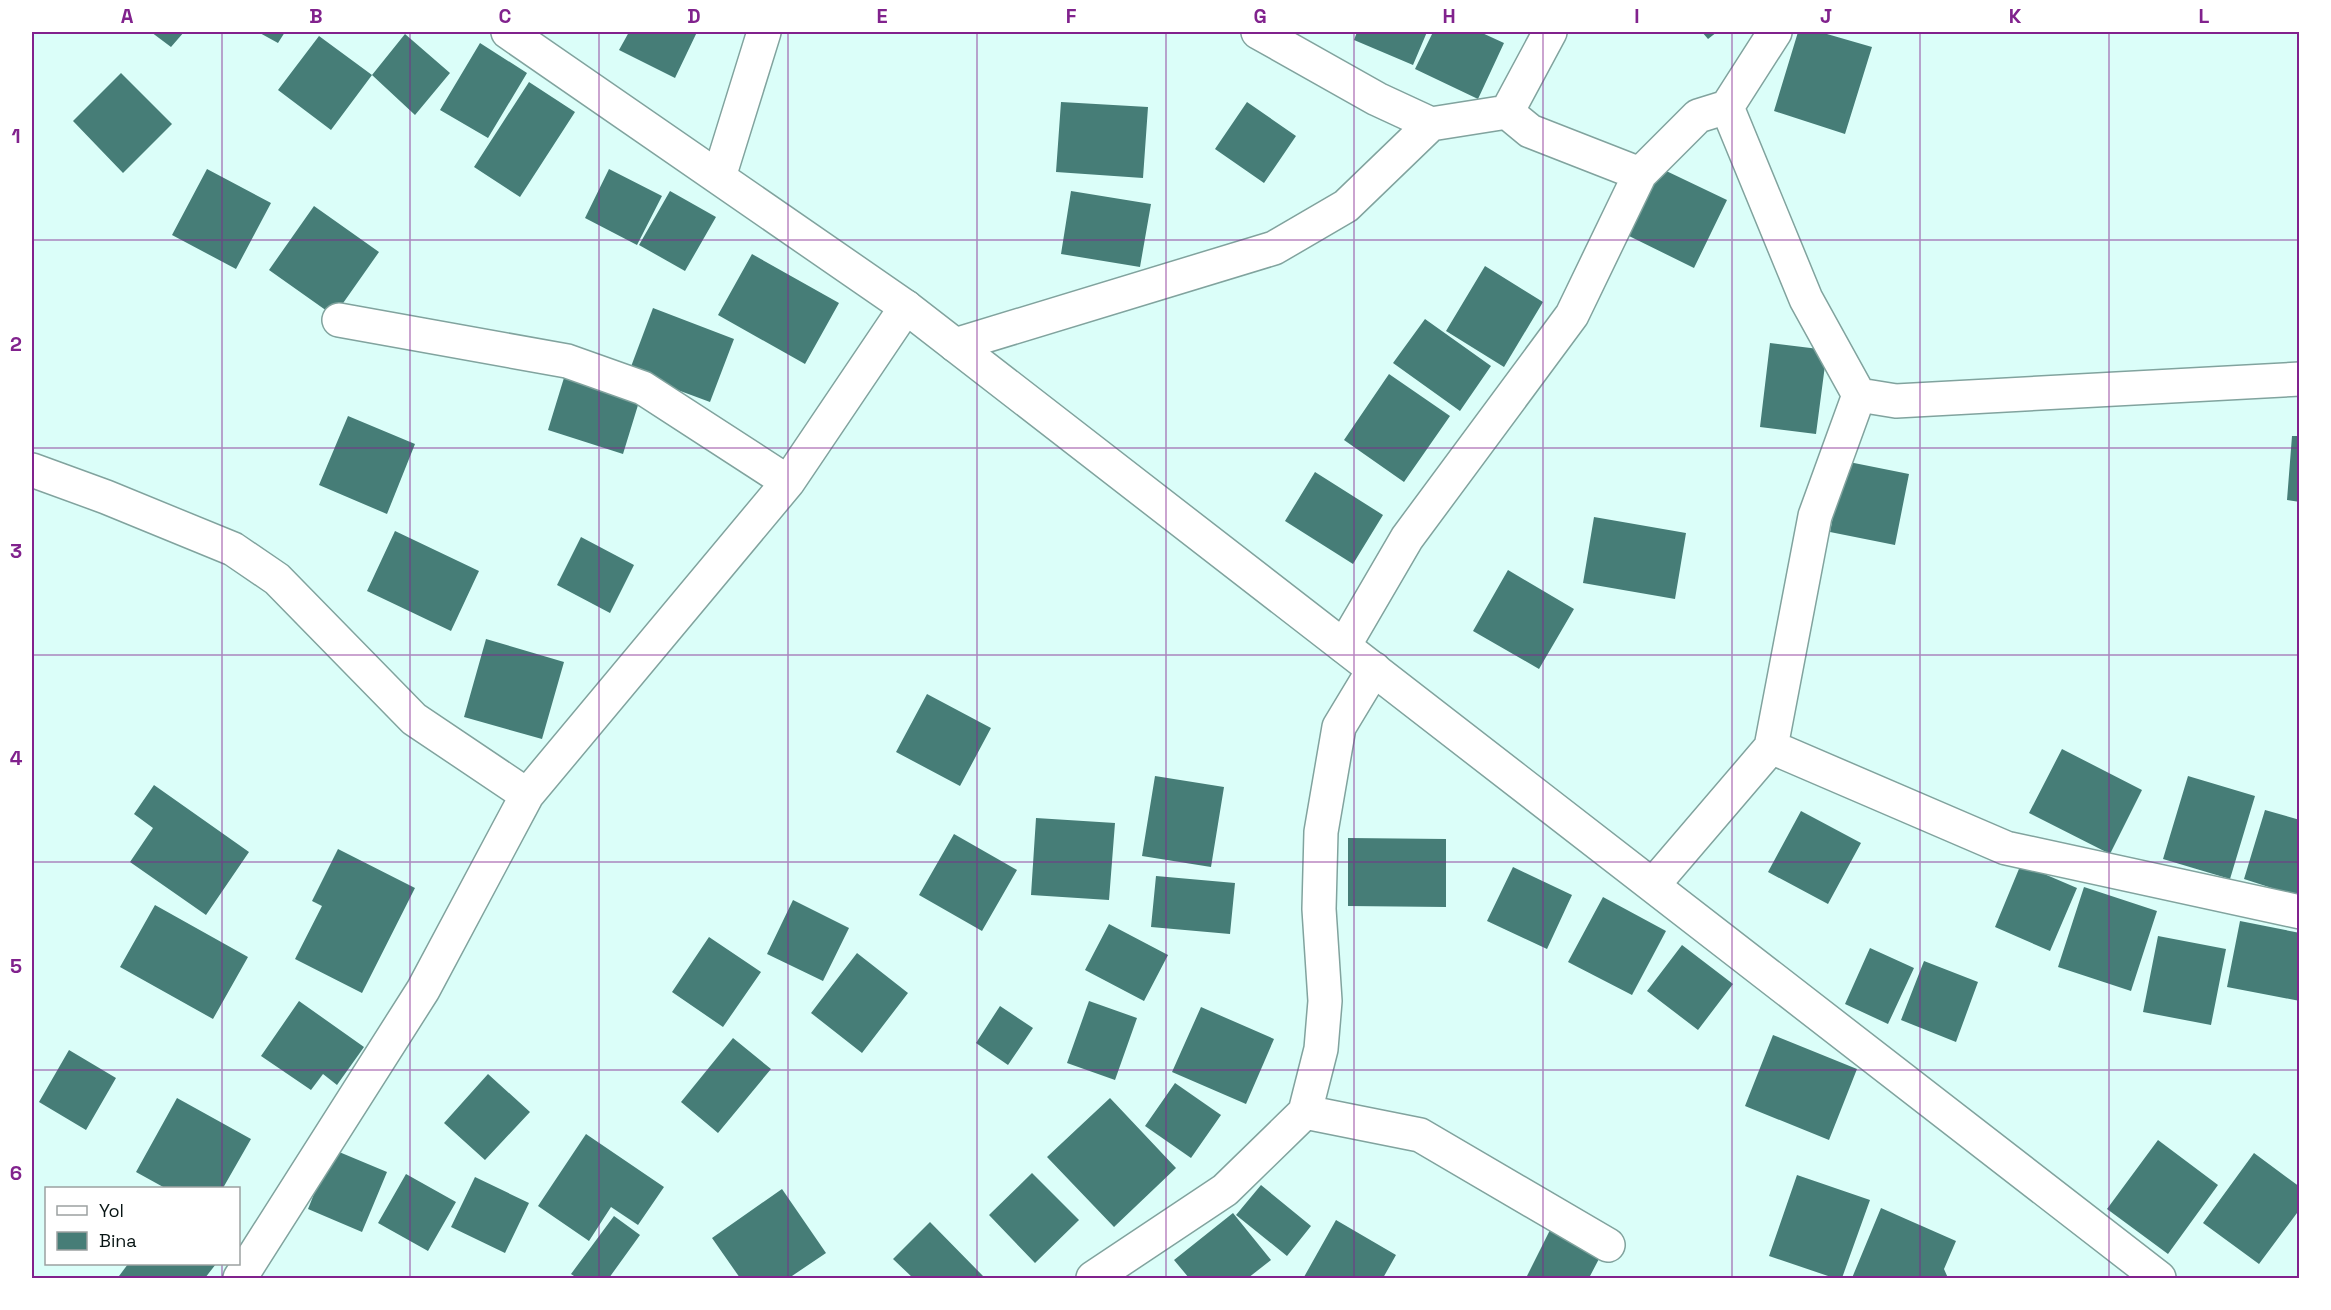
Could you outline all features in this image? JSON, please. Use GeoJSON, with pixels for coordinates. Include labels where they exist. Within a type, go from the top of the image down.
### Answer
{"type":"FeatureCollection","features":[{"type":"Feature","properties":{"kind":"street"},"geometry":{"type":"LineString","coordinates":[[508,32],[906,307],[2159,1278]]}},
{"type":"Feature","properties":{"kind":"street"},"geometry":{"type":"LineString","coordinates":[[719,177],[764,32]]}},
{"type":"Feature","properties":{"kind":"street"},"geometry":{"type":"LineString","coordinates":[[1258,32],[1377,99],[1431,124],[1507,112],[1530,131],[1640,174]]}},
{"type":"Feature","properties":{"kind":"street"},"geometry":{"type":"LineString","coordinates":[[1507,112],[1550,32]]}},
{"type":"Feature","properties":{"kind":"street"},"geometry":{"type":"LineString","coordinates":[[1344,645],[1407,538],[1572,315],[1640,174],[1698,116],[1727,107],[1775,32]]}},
{"type":"Feature","properties":{"kind":"street"},"geometry":{"type":"LineString","coordinates":[[1653,885],[1771,747],[1815,516],[1859,395],[1806,299],[1727,107]]}},
{"type":"Feature","properties":{"kind":"street"},"geometry":{"type":"LineString","coordinates":[[955,345],[1274,248],[1346,206],[1431,124]]}},
{"type":"Feature","properties":{"kind":"street"},"geometry":{"type":"LineString","coordinates":[[240,1278],[423,990],[527,795],[788,482],[906,307]]}},
{"type":"Feature","properties":{"kind":"street"},"geometry":{"type":"LineString","coordinates":[[339,320],[567,361],[643,388],[788,482]]}},
{"type":"Feature","properties":{"kind":"street"},"geometry":{"type":"LineString","coordinates":[[1859,395],[1896,401],[2300,380]]}},
{"type":"Feature","properties":{"kind":"street"},"geometry":{"type":"LineString","coordinates":[[32,470],[106,497],[233,549],[277,579],[414,719],[527,795]]}},
{"type":"Feature","properties":{"kind":"street"},"geometry":{"type":"LineString","coordinates":[[1093,1278],[1225,1190],[1305,1112],[1321,1048],[1325,1002],[1319,909],[1321,832],[1340,727],[1374,669]]}},
{"type":"Feature","properties":{"kind":"street"},"geometry":{"type":"LineString","coordinates":[[1771,747],[2006,848],[2300,912]]}},
{"type":"Feature","properties":{"kind":"street"},"geometry":{"type":"LineString","coordinates":[[1305,1112],[1420,1135],[1608,1245]]}},
{"type":"Feature","properties":{"kind":"building"},"geometry":{"type":"Polygon","coordinates":[[[151,32],[184,32],[171,47],[151,32]]]}},
{"type":"Feature","properties":{"kind":"building"},"geometry":{"type":"Polygon","coordinates":[[[258,32],[285,32],[278,43],[258,32]]]}},
{"type":"Feature","properties":{"kind":"building"},"geometry":{"type":"Polygon","coordinates":[[[629,32],[697,32],[675,78],[619,50],[629,32]]]}},
{"type":"Feature","properties":{"kind":"building"},"geometry":{"type":"Polygon","coordinates":[[[1357,32],[1427,32],[1413,65],[1354,40],[1357,32]]]}},
{"type":"Feature","properties":{"kind":"building"},"geometry":{"type":"Polygon","coordinates":[[[1433,32],[1480,32],[1504,43],[1478,99],[1415,69],[1433,32]]]}},
{"type":"Feature","properties":{"kind":"building"},"geometry":{"type":"Polygon","coordinates":[[[1702,32],[1717,32],[1708,39],[1702,32]]]}},
{"type":"Feature","properties":{"kind":"building"},"geometry":{"type":"Polygon","coordinates":[[[1798,32],[1820,32],[1872,47],[1845,134],[1774,111],[1798,32]]]}},
{"type":"Feature","properties":{"kind":"building"},"geometry":{"type":"Polygon","coordinates":[[[405,34],[450,73],[415,115],[372,75],[405,34]]]}},
{"type":"Feature","properties":{"kind":"building"},"geometry":{"type":"Polygon","coordinates":[[[319,36],[372,75],[331,130],[278,90],[319,36]]]}},
{"type":"Feature","properties":{"kind":"building"},"geometry":{"type":"Polygon","coordinates":[[[480,43],[527,73],[488,138],[440,110],[480,43]]]}},
{"type":"Feature","properties":{"kind":"building"},"geometry":{"type":"Polygon","coordinates":[[[121,73],[172,124],[123,173],[73,121],[121,73]]]}},
{"type":"Feature","properties":{"kind":"building"},"geometry":{"type":"Polygon","coordinates":[[[529,82],[575,112],[520,197],[474,167],[529,82]]]}},
{"type":"Feature","properties":{"kind":"building"},"geometry":{"type":"Polygon","coordinates":[[[1061,102],[1148,107],[1143,178],[1056,172],[1061,102]]]}},
{"type":"Feature","properties":{"kind":"building"},"geometry":{"type":"Polygon","coordinates":[[[1247,102],[1296,136],[1264,183],[1215,149],[1247,102]]]}},
{"type":"Feature","properties":{"kind":"building"},"geometry":{"type":"Polygon","coordinates":[[[1660,168],[1727,200],[1694,268],[1627,235],[1660,168]]]}},
{"type":"Feature","properties":{"kind":"building"},"geometry":{"type":"Polygon","coordinates":[[[207,169],[271,203],[236,269],[172,235],[207,169]]]}},
{"type":"Feature","properties":{"kind":"building"},"geometry":{"type":"Polygon","coordinates":[[[609,169],[662,196],[637,245],[585,218],[609,169]]]}},
{"type":"Feature","properties":{"kind":"building"},"geometry":{"type":"Polygon","coordinates":[[[670,191],[716,217],[685,271],[639,245],[670,191]]]}},
{"type":"Feature","properties":{"kind":"building"},"geometry":{"type":"Polygon","coordinates":[[[1071,191],[1151,204],[1140,267],[1061,254],[1071,191]]]}},
{"type":"Feature","properties":{"kind":"building"},"geometry":{"type":"Polygon","coordinates":[[[314,206],[379,252],[334,316],[269,270],[314,206]]]}},
{"type":"Feature","properties":{"kind":"building"},"geometry":{"type":"Polygon","coordinates":[[[752,254],[839,303],[805,364],[718,315],[752,254]]]}},
{"type":"Feature","properties":{"kind":"building"},"geometry":{"type":"Polygon","coordinates":[[[1485,266],[1543,302],[1504,367],[1446,331],[1485,266]]]}},
{"type":"Feature","properties":{"kind":"building"},"geometry":{"type":"Polygon","coordinates":[[[653,308],[734,339],[710,402],[629,372],[653,308]]]}},
{"type":"Feature","properties":{"kind":"building"},"geometry":{"type":"Polygon","coordinates":[[[1425,319],[1491,366],[1460,411],[1393,363],[1425,319]]]}},
{"type":"Feature","properties":{"kind":"building"},"geometry":{"type":"Polygon","coordinates":[[[1770,343],[1827,350],[1816,434],[1760,427],[1770,343]]]}},
{"type":"Feature","properties":{"kind":"building"},"geometry":{"type":"Polygon","coordinates":[[[567,368],[642,392],[623,454],[548,430],[567,368]]]}},
{"type":"Feature","properties":{"kind":"building"},"geometry":{"type":"Polygon","coordinates":[[[1389,374],[1450,416],[1404,482],[1344,440],[1389,374]]]}},
{"type":"Feature","properties":{"kind":"building"},"geometry":{"type":"Polygon","coordinates":[[[348,416],[415,444],[387,514],[319,485],[348,416]]]}},
{"type":"Feature","properties":{"kind":"building"},"geometry":{"type":"Polygon","coordinates":[[[2292,436],[2300,436],[2300,502],[2287,500],[2292,436]]]}},
{"type":"Feature","properties":{"kind":"building"},"geometry":{"type":"Polygon","coordinates":[[[1844,461],[1909,474],[1895,545],[1830,532],[1844,461]]]}},
{"type":"Feature","properties":{"kind":"building"},"geometry":{"type":"Polygon","coordinates":[[[1315,472],[1383,515],[1353,564],[1285,521],[1315,472]]]}},
{"type":"Feature","properties":{"kind":"building"},"geometry":{"type":"Polygon","coordinates":[[[1594,517],[1686,533],[1675,599],[1583,583],[1594,517]]]}},
{"type":"Feature","properties":{"kind":"building"},"geometry":{"type":"Polygon","coordinates":[[[395,531],[479,571],[451,631],[367,591],[395,531]]]}},
{"type":"Feature","properties":{"kind":"building"},"geometry":{"type":"Polygon","coordinates":[[[581,537],[634,565],[610,613],[557,585],[581,537]]]}},
{"type":"Feature","properties":{"kind":"building"},"geometry":{"type":"Polygon","coordinates":[[[1508,570],[1574,609],[1539,669],[1473,631],[1508,570]]]}},
{"type":"Feature","properties":{"kind":"building"},"geometry":{"type":"Polygon","coordinates":[[[486,639],[564,662],[542,739],[464,717],[486,639]]]}},
{"type":"Feature","properties":{"kind":"building"},"geometry":{"type":"Polygon","coordinates":[[[927,694],[991,728],[960,786],[896,752],[927,694]]]}},
{"type":"Feature","properties":{"kind":"building"},"geometry":{"type":"Polygon","coordinates":[[[2062,749],[2142,790],[2110,854],[2029,813],[2062,749]]]}},
{"type":"Feature","properties":{"kind":"building"},"geometry":{"type":"Polygon","coordinates":[[[1155,776],[1224,787],[1211,867],[1142,856],[1155,776]]]}},
{"type":"Feature","properties":{"kind":"building"},"geometry":{"type":"Polygon","coordinates":[[[2188,776],[2255,796],[2230,879],[2163,859],[2188,776]]]}},
{"type":"Feature","properties":{"kind":"building"},"geometry":{"type":"Polygon","coordinates":[[[154,785],[249,852],[206,915],[130,862],[153,828],[134,814],[154,785]]]}},
{"type":"Feature","properties":{"kind":"building"},"geometry":{"type":"Polygon","coordinates":[[[2265,810],[2300,820],[2300,897],[2244,879],[2265,810]]]}},
{"type":"Feature","properties":{"kind":"building"},"geometry":{"type":"Polygon","coordinates":[[[1801,811],[1861,843],[1828,904],[1768,872],[1801,811]]]}},
{"type":"Feature","properties":{"kind":"building"},"geometry":{"type":"Polygon","coordinates":[[[1036,818],[1115,823],[1109,900],[1031,895],[1036,818]]]}},
{"type":"Feature","properties":{"kind":"building"},"geometry":{"type":"Polygon","coordinates":[[[954,834],[1017,870],[982,931],[919,895],[954,834]]]}},
{"type":"Feature","properties":{"kind":"building"},"geometry":{"type":"Polygon","coordinates":[[[1348,838],[1446,839],[1446,907],[1348,906],[1348,838]]]}},
{"type":"Feature","properties":{"kind":"building"},"geometry":{"type":"Polygon","coordinates":[[[338,849],[415,888],[362,993],[295,959],[322,906],[312,901],[338,849]]]}},
{"type":"Feature","properties":{"kind":"building"},"geometry":{"type":"Polygon","coordinates":[[[2021,864],[2077,888],[2050,951],[1995,927],[2021,864]]]}},
{"type":"Feature","properties":{"kind":"building"},"geometry":{"type":"Polygon","coordinates":[[[1513,867],[1572,895],[1547,949],[1487,921],[1513,867]]]}},
{"type":"Feature","properties":{"kind":"building"},"geometry":{"type":"Polygon","coordinates":[[[1156,876],[1235,883],[1230,934],[1151,927],[1156,876]]]}},
{"type":"Feature","properties":{"kind":"building"},"geometry":{"type":"Polygon","coordinates":[[[2084,887],[2157,911],[2131,991],[2058,967],[2084,887]]]}},
{"type":"Feature","properties":{"kind":"building"},"geometry":{"type":"Polygon","coordinates":[[[1603,897],[1666,931],[1632,995],[1568,962],[1603,897]]]}},
{"type":"Feature","properties":{"kind":"building"},"geometry":{"type":"Polygon","coordinates":[[[793,900],[849,928],[823,981],[767,954],[793,900]]]}},
{"type":"Feature","properties":{"kind":"building"},"geometry":{"type":"Polygon","coordinates":[[[155,905],[248,957],[213,1019],[120,967],[155,905]]]}},
{"type":"Feature","properties":{"kind":"building"},"geometry":{"type":"Polygon","coordinates":[[[2240,921],[2300,933],[2300,1001],[2227,987],[2240,921]]]}},
{"type":"Feature","properties":{"kind":"building"},"geometry":{"type":"Polygon","coordinates":[[[1109,924],[1168,955],[1144,1001],[1085,970],[1109,924]]]}},
{"type":"Feature","properties":{"kind":"building"},"geometry":{"type":"Polygon","coordinates":[[[2158,936],[2226,949],[2211,1025],[2143,1012],[2158,936]]]}},
{"type":"Feature","properties":{"kind":"building"},"geometry":{"type":"Polygon","coordinates":[[[709,937],[761,972],[723,1027],[672,992],[709,937]]]}},
{"type":"Feature","properties":{"kind":"building"},"geometry":{"type":"Polygon","coordinates":[[[1682,945],[1733,984],[1698,1030],[1647,991],[1682,945]]]}},
{"type":"Feature","properties":{"kind":"building"},"geometry":{"type":"Polygon","coordinates":[[[1870,948],[1914,968],[1888,1024],[1845,1004],[1870,948]]]}},
{"type":"Feature","properties":{"kind":"building"},"geometry":{"type":"Polygon","coordinates":[[[857,953],[908,993],[862,1053],[811,1013],[857,953]]]}},
{"type":"Feature","properties":{"kind":"building"},"geometry":{"type":"Polygon","coordinates":[[[1924,961],[1978,982],[1956,1042],[1901,1020],[1924,961]]]}},
{"type":"Feature","properties":{"kind":"building"},"geometry":{"type":"Polygon","coordinates":[[[299,1001],[364,1047],[337,1085],[323,1074],[311,1090],[261,1056],[299,1001]]]}},
{"type":"Feature","properties":{"kind":"building"},"geometry":{"type":"Polygon","coordinates":[[[1089,1001],[1137,1018],[1115,1080],[1067,1063],[1089,1001]]]}},
{"type":"Feature","properties":{"kind":"building"},"geometry":{"type":"Polygon","coordinates":[[[1000,1006],[1033,1028],[1008,1065],[976,1043],[1000,1006]]]}},
{"type":"Feature","properties":{"kind":"building"},"geometry":{"type":"Polygon","coordinates":[[[1201,1007],[1274,1039],[1246,1104],[1172,1072],[1201,1007]]]}},
{"type":"Feature","properties":{"kind":"building"},"geometry":{"type":"Polygon","coordinates":[[[1773,1035],[1857,1069],[1829,1140],[1745,1106],[1773,1035]]]}},
{"type":"Feature","properties":{"kind":"building"},"geometry":{"type":"Polygon","coordinates":[[[733,1038],[771,1069],[718,1133],[681,1102],[733,1038]]]}},
{"type":"Feature","properties":{"kind":"building"},"geometry":{"type":"Polygon","coordinates":[[[69,1050],[116,1078],[86,1130],[39,1102],[69,1050]]]}},
{"type":"Feature","properties":{"kind":"building"},"geometry":{"type":"Polygon","coordinates":[[[488,1074],[530,1112],[485,1160],[444,1123],[488,1074]]]}},
{"type":"Feature","properties":{"kind":"building"},"geometry":{"type":"Polygon","coordinates":[[[1175,1083],[1221,1115],[1191,1158],[1145,1126],[1175,1083]]]}},
{"type":"Feature","properties":{"kind":"building"},"geometry":{"type":"Polygon","coordinates":[[[177,1098],[251,1139],[224,1187],[163,1187],[136,1172],[177,1098]]]}},
{"type":"Feature","properties":{"kind":"building"},"geometry":{"type":"Polygon","coordinates":[[[1110,1098],[1176,1168],[1114,1227],[1047,1157],[1110,1098]]]}},
{"type":"Feature","properties":{"kind":"building"},"geometry":{"type":"Polygon","coordinates":[[[586,1134],[664,1187],[638,1225],[611,1207],[589,1241],[538,1206],[586,1134]]]}},
{"type":"Feature","properties":{"kind":"building"},"geometry":{"type":"Polygon","coordinates":[[[2158,1140],[2218,1185],[2168,1254],[2107,1209],[2158,1140]]]}},
{"type":"Feature","properties":{"kind":"building"},"geometry":{"type":"Polygon","coordinates":[[[332,1149],[387,1172],[362,1232],[308,1209],[332,1149]]]}},
{"type":"Feature","properties":{"kind":"building"},"geometry":{"type":"Polygon","coordinates":[[[2254,1153],[2300,1187],[2300,1209],[2259,1264],[2203,1223],[2254,1153]]]}},
{"type":"Feature","properties":{"kind":"building"},"geometry":{"type":"Polygon","coordinates":[[[1032,1173],[1079,1220],[1035,1263],[989,1215],[1032,1173]]]}},
{"type":"Feature","properties":{"kind":"building"},"geometry":{"type":"Polygon","coordinates":[[[406,1174],[456,1202],[428,1251],[378,1223],[406,1174]]]}},
{"type":"Feature","properties":{"kind":"building"},"geometry":{"type":"Polygon","coordinates":[[[1797,1175],[1870,1200],[1842,1278],[1834,1278],[1769,1256],[1797,1175]]]}},
{"type":"Feature","properties":{"kind":"building"},"geometry":{"type":"Polygon","coordinates":[[[475,1177],[529,1203],[505,1253],[451,1227],[475,1177]]]}},
{"type":"Feature","properties":{"kind":"building"},"geometry":{"type":"Polygon","coordinates":[[[1261,1185],[1311,1226],[1287,1256],[1236,1215],[1261,1185]]]}},
{"type":"Feature","properties":{"kind":"building"},"geometry":{"type":"Polygon","coordinates":[[[782,1189],[826,1253],[789,1278],[740,1278],[712,1238],[782,1189]]]}},
{"type":"Feature","properties":{"kind":"building"},"geometry":{"type":"Polygon","coordinates":[[[1881,1208],[1956,1241],[1944,1269],[1948,1278],[1852,1278],[1881,1208]]]}},
{"type":"Feature","properties":{"kind":"building"},"geometry":{"type":"Polygon","coordinates":[[[1233,1213],[1271,1260],[1248,1278],[1189,1278],[1174,1260],[1233,1213]]]}},
{"type":"Feature","properties":{"kind":"building"},"geometry":{"type":"Polygon","coordinates":[[[614,1216],[640,1235],[609,1278],[577,1278],[571,1274],[614,1216]]]}},
{"type":"Feature","properties":{"kind":"building"},"geometry":{"type":"Polygon","coordinates":[[[1336,1220],[1396,1255],[1383,1278],[1304,1277],[1336,1220]]]}},
{"type":"Feature","properties":{"kind":"building"},"geometry":{"type":"Polygon","coordinates":[[[930,1222],[983,1276],[980,1278],[913,1278],[893,1259],[930,1222]]]}},
{"type":"Feature","properties":{"kind":"building"},"geometry":{"type":"Polygon","coordinates":[[[1550,1230],[1601,1255],[1589,1278],[1526,1278],[1550,1230]]]}},
{"type":"Feature","properties":{"kind":"building"},"geometry":{"type":"Polygon","coordinates":[[[127,1265],[215,1265],[205,1278],[122,1278],[119,1276],[127,1265]]]}}]}
